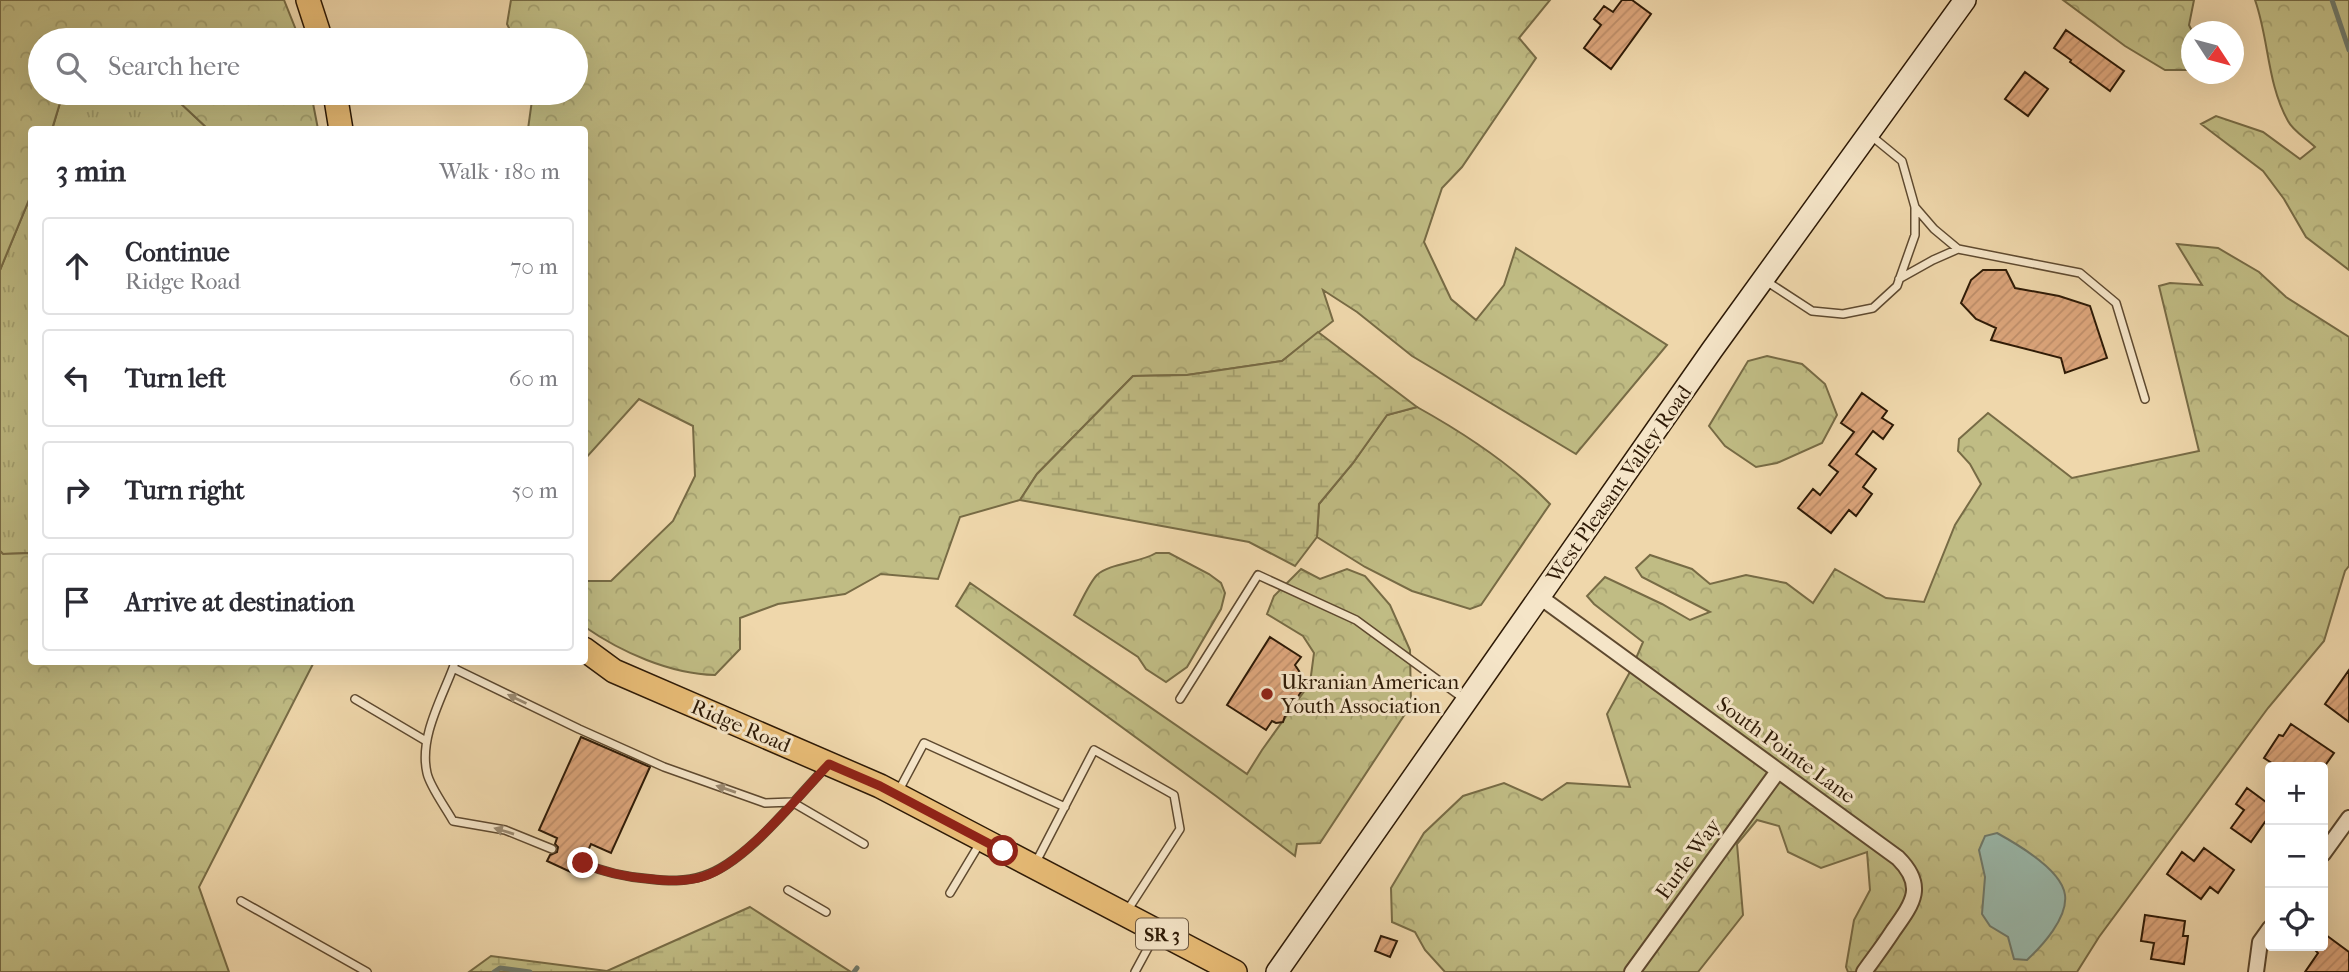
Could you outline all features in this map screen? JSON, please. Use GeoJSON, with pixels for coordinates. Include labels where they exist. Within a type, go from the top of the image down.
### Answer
{"type":"FeatureCollection","features":[{"type":"Feature","properties":{"kind":"main road"},"geometry":{"type":"LineString","coordinates":[[308,0],[317,28]]}},
{"type":"Feature","properties":{"kind":"main road","name":"West Pleasant Valley Road"},"geometry":{"type":"LineString","coordinates":[[1277,972],[1763,279],[1965,0]]}},
{"type":"Feature","properties":{"kind":"main road"},"geometry":{"type":"LineString","coordinates":[[337,105],[340,126]]}},
{"type":"Feature","properties":{"kind":"main road","name":"Ridge Road"},"geometry":{"type":"LineString","coordinates":[[588,652],[614,671],[896,794],[1236,972]]}},
{"type":"Feature","properties":{"kind":"street","name":"South Pointe Lane"},"geometry":{"type":"LineString","coordinates":[[1540,597],[1909,868],[1914,883],[1914,897],[1909,910],[1864,972]]}},
{"type":"Feature","properties":{"kind":"street","name":"Eurle Way"},"geometry":{"type":"LineString","coordinates":[[1632,972],[1778,771]]}},
{"type":"Feature","properties":{"kind":"street"},"geometry":{"type":"LineString","coordinates":[[2328,847],[2349,818]]}},
{"type":"Feature","properties":{"kind":"street"},"geometry":{"type":"LineString","coordinates":[[2256,972],[2260,942],[2265,935]]}},
{"type":"Feature","properties":{"kind":"lane"},"geometry":{"type":"LineString","coordinates":[[1763,279],[1812,311],[1843,314],[1873,308],[1897,286],[1915,234],[1915,207],[1902,162],[1868,134]]}},
{"type":"Feature","properties":{"kind":"lane"},"geometry":{"type":"LineString","coordinates":[[1915,207],[1934,229],[1958,249],[2080,273],[2116,303],[2145,399]]}},
{"type":"Feature","properties":{"kind":"lane"},"geometry":{"type":"LineString","coordinates":[[1899,279],[1958,249]]}},
{"type":"Feature","properties":{"kind":"lane"},"geometry":{"type":"LineString","coordinates":[[1180,699],[1258,575],[1356,620],[1467,701]]}},
{"type":"Feature","properties":{"kind":"lane"},"geometry":{"type":"LineString","coordinates":[[552,849],[505,830],[453,821],[427,774],[426,741],[454,665],[579,729],[664,767],[765,803],[792,802],[864,844]]}},
{"type":"Feature","properties":{"kind":"lane"},"geometry":{"type":"LineString","coordinates":[[355,699],[426,741]]}},
{"type":"Feature","properties":{"kind":"lane"},"geometry":{"type":"LineString","coordinates":[[896,794],[924,743],[1065,807]]}},
{"type":"Feature","properties":{"kind":"lane"},"geometry":{"type":"LineString","coordinates":[[1033,867],[1094,750],[1174,794],[1180,829],[1125,915]]}},
{"type":"Feature","properties":{"kind":"lane"},"geometry":{"type":"LineString","coordinates":[[583,863],[624,877],[677,881],[706,876],[739,855],[829,764]]}},
{"type":"Feature","properties":{"kind":"lane"},"geometry":{"type":"LineString","coordinates":[[950,893],[982,839]]}},
{"type":"Feature","properties":{"kind":"lane"},"geometry":{"type":"LineString","coordinates":[[788,890],[826,912]]}},
{"type":"Feature","properties":{"kind":"lane"},"geometry":{"type":"LineString","coordinates":[[240,901],[368,972]]}},
{"type":"Feature","properties":{"kind":"lane"},"geometry":{"type":"LineString","coordinates":[[1135,972],[1157,932]]}},
{"type":"Feature","properties":{"kind":"green space"},"geometry":{"type":"Polygon","coordinates":[[[0,0],[284,0],[295,28],[28,28],[28,105],[59,105],[53,126],[28,126],[28,202],[0,270],[0,0]]]}},
{"type":"Feature","properties":{"kind":"green space"},"geometry":{"type":"Polygon","coordinates":[[[511,0],[1550,0],[1519,38],[1536,58],[1462,167],[1442,188],[1424,242],[1451,299],[1476,320],[1504,285],[1516,248],[1667,345],[1576,454],[1412,356],[1357,312],[1323,290],[1333,321],[1282,361],[1187,375],[1133,376],[1037,474],[1020,500],[960,517],[938,579],[881,574],[845,594],[778,604],[740,618],[740,649],[715,675],[681,671],[630,653],[588,629],[588,581],[611,581],[673,521],[695,476],[693,426],[639,399],[588,456],[588,126],[528,126],[531,105],[588,105],[588,28],[509,28],[507,24],[511,0]]]}},
{"type":"Feature","properties":{"kind":"green space"},"geometry":{"type":"Polygon","coordinates":[[[2063,0],[2194,0],[2190,21],[2181,21],[2181,70],[2165,70],[2125,46],[2063,0]]]}},
{"type":"Feature","properties":{"kind":"green space"},"geometry":{"type":"Polygon","coordinates":[[[2255,0],[2349,0],[2349,270],[2306,237],[2284,199],[2263,171],[2201,124],[2216,116],[2263,132],[2300,159],[2315,147],[2293,128],[2281,107],[2255,0]]]}},
{"type":"Feature","properties":{"kind":"green space"},"geometry":{"type":"Polygon","coordinates":[[[59,105],[182,105],[205,126],[53,126],[59,105]]]}},
{"type":"Feature","properties":{"kind":"green space"},"geometry":{"type":"Polygon","coordinates":[[[182,105],[313,105],[317,126],[205,126],[182,105]]]}},
{"type":"Feature","properties":{"kind":"green space"},"geometry":{"type":"Polygon","coordinates":[[[28,202],[28,553],[3,554],[0,551],[0,270],[28,202]]]}},
{"type":"Feature","properties":{"kind":"green space"},"geometry":{"type":"Polygon","coordinates":[[[2177,244],[2218,248],[2259,272],[2286,297],[2349,337],[2349,566],[2345,571],[2324,641],[2268,708],[2099,937],[2077,972],[1848,972],[1846,967],[1854,920],[1870,890],[1867,852],[1821,868],[1788,852],[1779,826],[1757,820],[1737,844],[1743,915],[1698,972],[1445,972],[1425,950],[1415,932],[1392,922],[1391,888],[1424,833],[1463,796],[1504,783],[1542,800],[1567,783],[1630,787],[1607,714],[1643,642],[1587,596],[1605,577],[1690,620],[1710,612],[1642,577],[1636,568],[1650,555],[1692,569],[1710,584],[1746,575],[1786,583],[1813,603],[1835,569],[1886,598],[1924,602],[1955,525],[1981,484],[1970,464],[1958,451],[1959,439],[1988,413],[2072,478],[2199,451],[2159,286],[2170,283],[2202,285],[2177,244]]]}},
{"type":"Feature","properties":{"kind":"green space"},"geometry":{"type":"Polygon","coordinates":[[[1318,332],[1417,407],[1387,415],[1353,463],[1319,504],[1317,537],[1295,566],[1249,542],[1020,500],[1037,474],[1133,376],[1187,375],[1282,361],[1318,332]]]}},
{"type":"Feature","properties":{"kind":"green space"},"geometry":{"type":"Polygon","coordinates":[[[1767,356],[1802,364],[1825,384],[1837,415],[1822,443],[1777,463],[1756,467],[1725,446],[1709,426],[1748,361],[1767,356]]]}},
{"type":"Feature","properties":{"kind":"green space"},"geometry":{"type":"Polygon","coordinates":[[[1417,407],[1487,451],[1520,476],[1550,504],[1481,605],[1470,609],[1412,591],[1365,567],[1317,537],[1319,504],[1353,463],[1387,415],[1417,407]]]}},
{"type":"Feature","properties":{"kind":"green space"},"geometry":{"type":"Polygon","coordinates":[[[0,551],[3,554],[28,553],[28,665],[312,665],[199,887],[229,972],[0,972],[0,551]]]}},
{"type":"Feature","properties":{"kind":"green space"},"geometry":{"type":"Polygon","coordinates":[[[1156,553],[1169,553],[1209,574],[1221,583],[1225,593],[1221,609],[1187,667],[1166,682],[1146,669],[1138,657],[1074,615],[1097,575],[1109,568],[1156,553]]]}},
{"type":"Feature","properties":{"kind":"green space"},"geometry":{"type":"Polygon","coordinates":[[[1301,569],[1320,579],[1347,569],[1365,576],[1390,605],[1410,650],[1411,705],[1320,843],[1297,844],[1295,856],[956,606],[970,583],[1247,774],[1310,683],[1314,653],[1303,636],[1267,614],[1274,596],[1301,569]]]}},
{"type":"Feature","properties":{"kind":"green space"},"geometry":{"type":"Polygon","coordinates":[[[750,907],[851,972],[469,972],[491,956],[607,971],[750,907]]]}},
{"type":"Feature","properties":{"kind":"shaded area"},"geometry":{"type":"Polygon","coordinates":[[[1997,833],[2047,867],[2056,876],[2065,895],[2065,904],[2058,922],[2027,960],[2014,959],[2008,937],[1990,926],[1982,914],[1985,877],[1979,850],[1985,836],[1997,833]]]}},
{"type":"Feature","properties":{"kind":"building"},"geometry":{"type":"Polygon","coordinates":[[[1622,0],[1632,0],[1651,14],[1611,69],[1584,48],[1601,25],[1594,19],[1604,6],[1613,12],[1622,0]]]}},
{"type":"Feature","properties":{"kind":"building"},"geometry":{"type":"Polygon","coordinates":[[[2066,30],[2124,71],[2110,91],[2054,48],[2066,30]]]}},
{"type":"Feature","properties":{"kind":"building"},"geometry":{"type":"Polygon","coordinates":[[[2025,72],[2048,89],[2028,116],[2005,99],[2025,72]]]}},
{"type":"Feature","properties":{"kind":"building"},"geometry":{"type":"Polygon","coordinates":[[[1983,270],[2006,270],[2015,288],[2059,296],[2090,306],[2107,358],[2065,373],[2061,358],[1991,340],[1996,328],[1976,319],[1961,303],[1971,280],[1983,270]]]}},
{"type":"Feature","properties":{"kind":"building"},"geometry":{"type":"Polygon","coordinates":[[[1862,393],[1887,411],[1882,418],[1893,425],[1883,439],[1873,431],[1856,454],[1876,469],[1863,487],[1872,494],[1856,516],[1849,510],[1831,533],[1798,508],[1813,489],[1820,495],[1838,472],[1829,465],[1854,432],[1841,423],[1862,393]]]}},
{"type":"Feature","properties":{"kind":"building","name":"Ukranian American Youth Association"},"geometry":{"type":"Polygon","coordinates":[[[1270,637],[1301,657],[1295,665],[1307,683],[1283,722],[1272,721],[1266,730],[1227,705],[1270,637]]]}},
{"type":"Feature","properties":{"kind":"building"},"geometry":{"type":"Polygon","coordinates":[[[2349,670],[2349,722],[2325,704],[2349,670]]]}},
{"type":"Feature","properties":{"kind":"building"},"geometry":{"type":"Polygon","coordinates":[[[2291,724],[2334,753],[2328,762],[2270,762],[2264,758],[2279,735],[2283,736],[2291,724]]]}},
{"type":"Feature","properties":{"kind":"building"},"geometry":{"type":"Polygon","coordinates":[[[581,737],[650,767],[611,853],[591,844],[585,857],[578,860],[580,868],[577,875],[547,861],[550,855],[557,852],[557,838],[539,830],[581,737]]]}},
{"type":"Feature","properties":{"kind":"building"},"geometry":{"type":"Polygon","coordinates":[[[2247,788],[2265,801],[2265,822],[2251,842],[2231,828],[2244,810],[2236,804],[2247,788]]]}},
{"type":"Feature","properties":{"kind":"building"},"geometry":{"type":"Polygon","coordinates":[[[2204,848],[2234,870],[2218,893],[2210,887],[2201,899],[2167,874],[2182,852],[2194,861],[2204,848]]]}},
{"type":"Feature","properties":{"kind":"building"},"geometry":{"type":"Polygon","coordinates":[[[2145,915],[2185,921],[2183,936],[2188,936],[2184,964],[2151,959],[2154,943],[2141,941],[2145,915]]]}},
{"type":"Feature","properties":{"kind":"building"},"geometry":{"type":"Polygon","coordinates":[[[1381,936],[1397,941],[1390,957],[1375,951],[1381,936]]]}},
{"type":"Feature","properties":{"kind":"building"},"geometry":{"type":"Polygon","coordinates":[[[2328,936],[2349,952],[2349,972],[2305,972],[2318,953],[2316,951],[2328,951],[2328,936]]]}},
{"type":"Feature","properties":{"kind":"waterway"},"geometry":{"type":"LineString","coordinates":[[2332,0],[2349,50]]}},
{"type":"Feature","properties":{"kind":"waterway"},"geometry":{"type":"LineString","coordinates":[[494,972],[500,968],[530,972]]}},
{"type":"Feature","properties":{"kind":"waterway"},"geometry":{"type":"LineString","coordinates":[[854,972],[857,968]]}},
{"type":"Feature","properties":{"kind":"place","name":"Ukranian American Youth Association"},"geometry":{"type":"Point","coordinates":[1267,694]}},
{"type":"Feature","properties":{"kind":"route"},"geometry":{"type":"LineString","coordinates":[[583,863],[624,877],[677,881],[706,876],[732,861],[752,844],[829,764],[880,786],[1003,851]]}}]}
